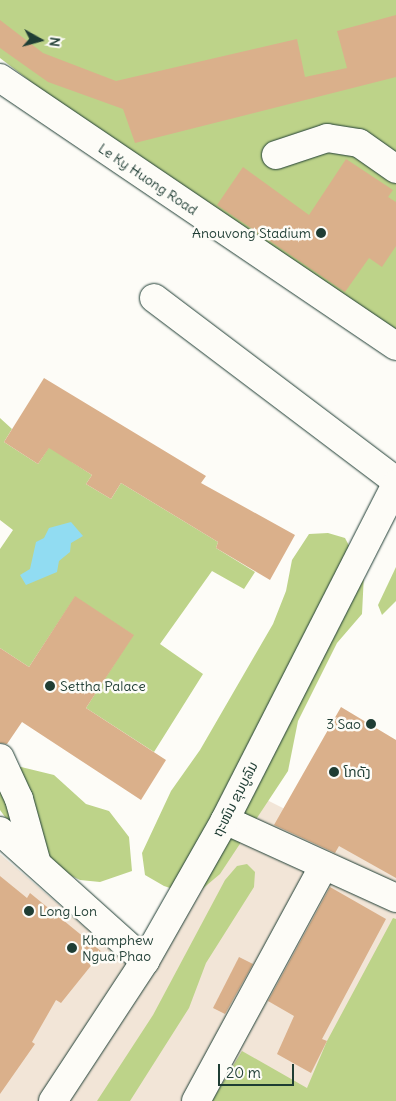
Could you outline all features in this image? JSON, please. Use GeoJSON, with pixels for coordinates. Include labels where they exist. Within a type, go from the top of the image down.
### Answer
{"type":"FeatureCollection","features":[{"type":"Feature","properties":{"kind":"street","name":"Le Ky Huong Road"},"geometry":{"type":"LineString","coordinates":[[0,78],[396,346]]}},
{"type":"Feature","properties":{"kind":"street"},"geometry":{"type":"LineString","coordinates":[[276,156],[327,138],[359,143],[396,169]]}},
{"type":"Feature","properties":{"kind":"street"},"geometry":{"type":"LineString","coordinates":[[154,298],[396,481]]}},
{"type":"Feature","properties":{"kind":"street","name":"ຖະໜົນ ຂຸນບູລົມ"},"geometry":{"type":"LineString","coordinates":[[53,1101],[145,961],[225,820],[396,484]]}},
{"type":"Feature","properties":{"kind":"street"},"geometry":{"type":"LineString","coordinates":[[0,758],[19,799],[37,864]]}},
{"type":"Feature","properties":{"kind":"street"},"geometry":{"type":"LineString","coordinates":[[225,820],[396,898]]}},
{"type":"Feature","properties":{"kind":"street"},"geometry":{"type":"LineString","coordinates":[[0,831],[145,961]]}},
{"type":"Feature","properties":{"kind":"street"},"geometry":{"type":"LineString","coordinates":[[196,1101],[324,865]]}},
{"type":"Feature","properties":{"kind":"shaded area"},"geometry":{"type":"Polygon","coordinates":[[[261,797],[396,865],[396,1101],[0,1101],[0,854],[123,960],[261,797]]]}},
{"type":"Feature","properties":{"kind":"green space","name":"Anouvong Stadium"},"geometry":{"type":"Polygon","coordinates":[[[0,0],[396,0],[396,335],[95,131],[0,58],[0,0]]]}},
{"type":"Feature","properties":{"kind":"green space"},"geometry":{"type":"Polygon","coordinates":[[[79,401],[101,413],[72,462],[92,475],[86,484],[111,499],[121,483],[218,542],[216,548],[255,572],[244,589],[212,571],[160,644],[203,674],[154,752],[86,708],[133,635],[75,597],[29,667],[0,648],[0,549],[13,530],[0,520],[0,418],[12,429],[4,442],[38,464],[79,401]]]}},
{"type":"Feature","properties":{"kind":"green space"},"geometry":{"type":"Polygon","coordinates":[[[328,533],[345,538],[364,574],[362,614],[337,643],[298,721],[288,771],[220,874],[194,896],[164,886],[145,875],[142,853],[171,791],[200,750],[273,624],[286,591],[292,560],[309,534],[328,533]]]}},
{"type":"Feature","properties":{"kind":"green space"},"geometry":{"type":"Polygon","coordinates":[[[396,567],[396,601],[382,615],[378,605],[396,567]]]}},
{"type":"Feature","properties":{"kind":"green space"},"geometry":{"type":"Polygon","coordinates":[[[17,766],[54,775],[86,804],[109,811],[129,837],[132,871],[100,882],[80,880],[53,867],[45,844],[13,828],[0,810],[0,776],[17,766]]]}},
{"type":"Feature","properties":{"kind":"green space"},"geometry":{"type":"Polygon","coordinates":[[[247,864],[255,872],[254,887],[206,963],[189,1008],[130,1101],[97,1101],[153,1015],[225,880],[237,866],[247,864]]]}},
{"type":"Feature","properties":{"kind":"green space"},"geometry":{"type":"Polygon","coordinates":[[[393,918],[396,919],[396,1101],[212,1101],[242,1051],[307,1088],[327,1041],[393,918]]]}},
{"type":"Feature","properties":{"kind":"water"},"geometry":{"type":"Polygon","coordinates":[[[71,522],[83,536],[71,543],[70,552],[59,561],[57,572],[26,585],[20,575],[30,569],[36,542],[44,538],[49,528],[71,522]]]}},
{"type":"Feature","properties":{"kind":"building"},"geometry":{"type":"Polygon","coordinates":[[[396,15],[396,77],[135,143],[123,109],[48,82],[0,48],[0,20],[43,53],[116,81],[297,39],[305,77],[347,68],[337,31],[396,15]]]}},
{"type":"Feature","properties":{"kind":"building"},"geometry":{"type":"Polygon","coordinates":[[[346,159],[393,190],[388,197],[396,202],[396,246],[382,267],[369,258],[345,292],[217,205],[243,167],[309,215],[346,159]]]}},
{"type":"Feature","properties":{"kind":"building"},"geometry":{"type":"Polygon","coordinates":[[[44,378],[206,476],[201,483],[295,535],[270,580],[216,548],[218,542],[121,483],[111,499],[86,484],[92,475],[49,448],[38,464],[4,442],[44,378]]]}},
{"type":"Feature","properties":{"kind":"building","name":"Settha Palace"},"geometry":{"type":"Polygon","coordinates":[[[75,596],[134,635],[86,708],[166,760],[141,800],[22,722],[7,744],[0,743],[0,648],[29,667],[75,596]]]}},
{"type":"Feature","properties":{"kind":"building"},"geometry":{"type":"Polygon","coordinates":[[[341,707],[396,740],[396,878],[339,846],[335,853],[274,825],[341,707]]]}},
{"type":"Feature","properties":{"kind":"building"},"geometry":{"type":"Polygon","coordinates":[[[0,876],[27,898],[30,893],[102,952],[61,1003],[56,1000],[32,1042],[35,1044],[0,1094],[0,876]]]}},
{"type":"Feature","properties":{"kind":"building"},"geometry":{"type":"Polygon","coordinates":[[[330,887],[386,919],[322,1039],[327,1041],[311,1073],[277,1054],[294,1016],[268,1001],[330,887]]]}},
{"type":"Feature","properties":{"kind":"building"},"geometry":{"type":"Polygon","coordinates":[[[239,957],[253,964],[225,1014],[213,1008],[239,957]]]}},
{"type":"Feature","properties":{"kind":"place","name":"Anouvong Stadium"},"geometry":{"type":"Point","coordinates":[321,233]}},
{"type":"Feature","properties":{"kind":"place","name":"Settha Palace"},"geometry":{"type":"Point","coordinates":[50,686]}},
{"type":"Feature","properties":{"kind":"place","name":"3 Sao"},"geometry":{"type":"Point","coordinates":[371,724]}},
{"type":"Feature","properties":{"kind":"place","name":"ໂກດັງ"},"geometry":{"type":"Point","coordinates":[334,772]}},
{"type":"Feature","properties":{"kind":"place","name":"Long Lon"},"geometry":{"type":"Point","coordinates":[29,911]}},
{"type":"Feature","properties":{"kind":"place","name":"Khamphew Ngua Phao"},"geometry":{"type":"Point","coordinates":[72,948]}}]}
